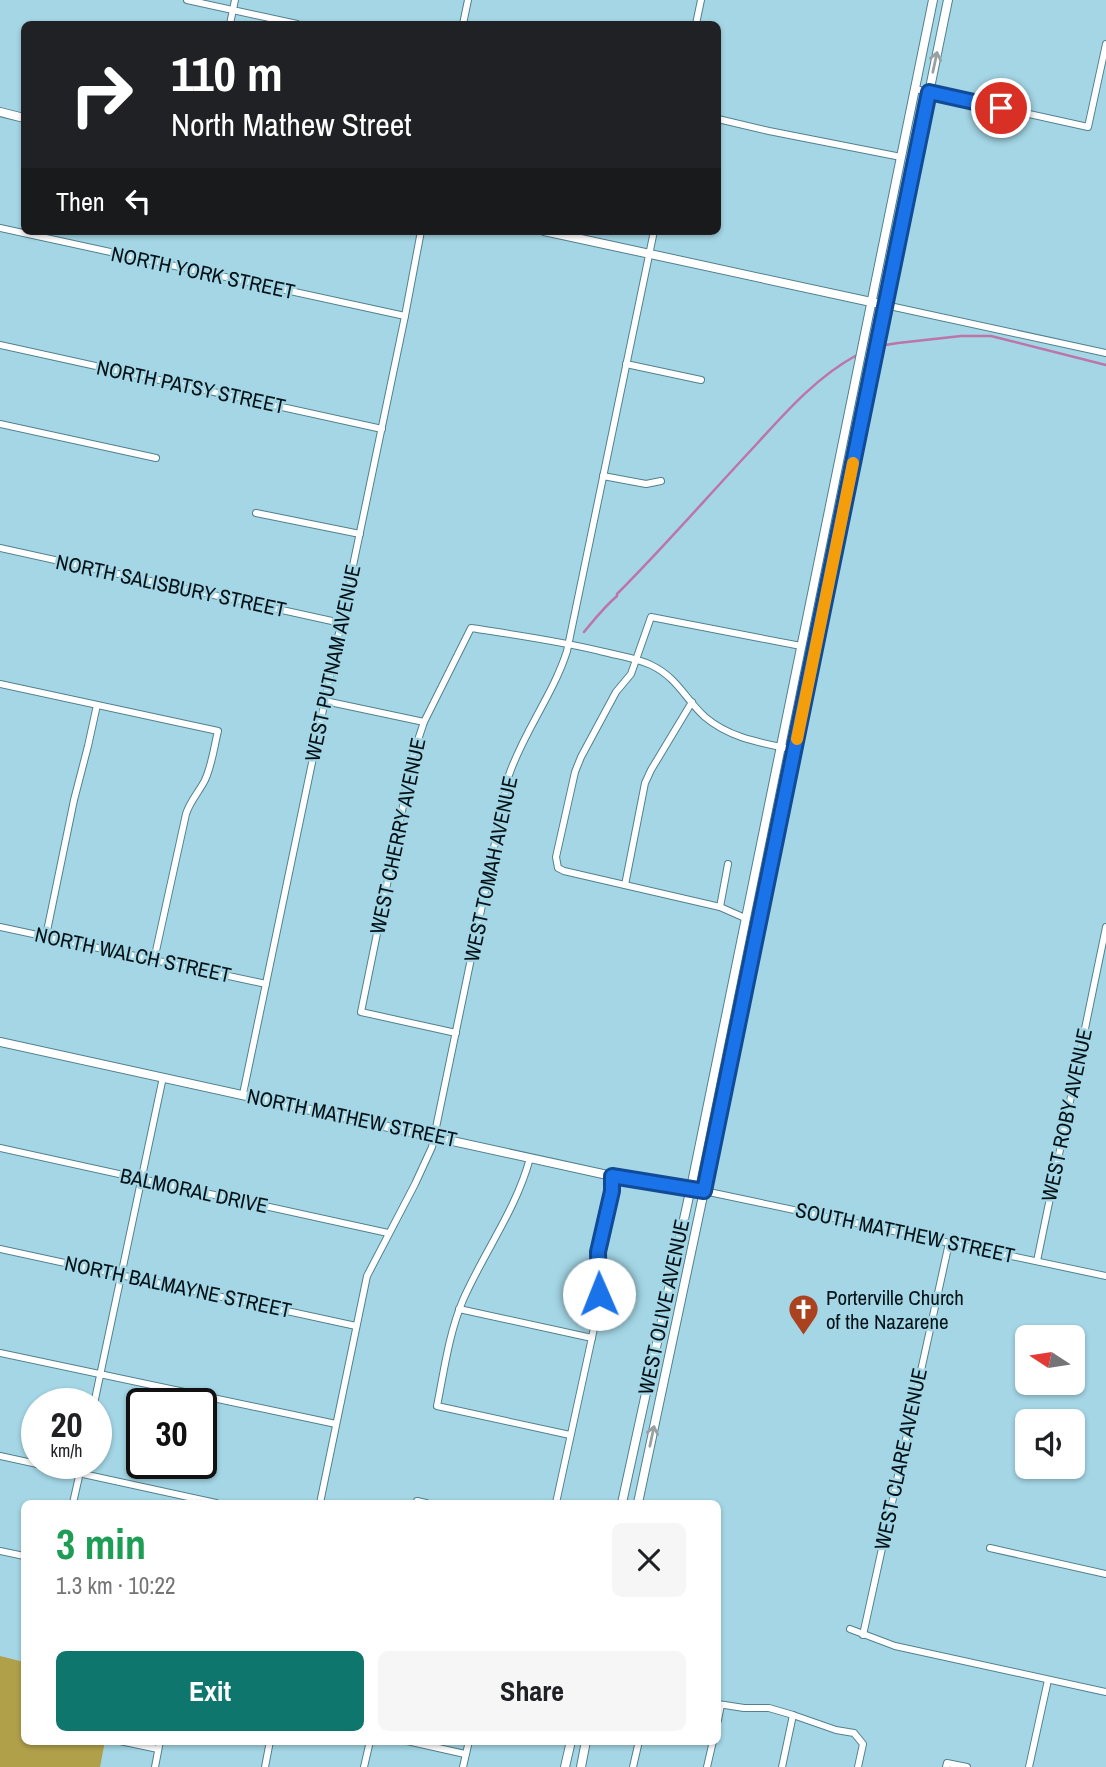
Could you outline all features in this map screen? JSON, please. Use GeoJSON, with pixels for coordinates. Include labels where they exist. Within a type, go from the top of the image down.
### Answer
{"type":"FeatureCollection","features":[{"type":"Feature","properties":{"kind":"main road","name":"WEST OLIVE AVENUE"},"geometry":{"type":"LineString","coordinates":[[623,1500],[690,1189],[933,0]]}},
{"type":"Feature","properties":{"kind":"main road","name":"WEST OLIVE AVENUE"},"geometry":{"type":"LineString","coordinates":[[639,1500],[948,0]]}},
{"type":"Feature","properties":{"kind":"main road"},"geometry":{"type":"LineString","coordinates":[[0,112],[21,117]]}},
{"type":"Feature","properties":{"kind":"main road"},"geometry":{"type":"LineString","coordinates":[[562,235],[885,305]]}},
{"type":"Feature","properties":{"kind":"main road","name":"NORTH MATHEW STREET"},"geometry":{"type":"LineString","coordinates":[[0,1042],[612,1176],[704,1191]]}},
{"type":"Feature","properties":{"kind":"main road"},"geometry":{"type":"LineString","coordinates":[[565,1767],[570,1745]]}},
{"type":"Feature","properties":{"kind":"main road"},"geometry":{"type":"LineString","coordinates":[[580,1767],[585,1745]]}},
{"type":"Feature","properties":{"kind":"street"},"geometry":{"type":"LineString","coordinates":[[187,0],[282,21]]}},
{"type":"Feature","properties":{"kind":"street"},"geometry":{"type":"LineString","coordinates":[[231,21],[235,0]]}},
{"type":"Feature","properties":{"kind":"street"},"geometry":{"type":"LineString","coordinates":[[464,21],[468,0]]}},
{"type":"Feature","properties":{"kind":"street"},"geometry":{"type":"LineString","coordinates":[[697,21],[701,0]]}},
{"type":"Feature","properties":{"kind":"street"},"geometry":{"type":"LineString","coordinates":[[915,89],[1088,127],[1106,44]]}},
{"type":"Feature","properties":{"kind":"street"},"geometry":{"type":"LineString","coordinates":[[721,120],[901,157]]}},
{"type":"Feature","properties":{"kind":"street","name":"NORTH YORK STREET"},"geometry":{"type":"LineString","coordinates":[[0,228],[21,233]]}},
{"type":"Feature","properties":{"kind":"street","name":"NORTH YORK STREET"},"geometry":{"type":"LineString","coordinates":[[32,235],[405,316]]}},
{"type":"Feature","properties":{"kind":"street","name":"WEST PUTNAM AVENUE"},"geometry":{"type":"LineString","coordinates":[[243,1094],[420,235]]}},
{"type":"Feature","properties":{"kind":"street","name":"WEST TOMAH AVENUE"},"geometry":{"type":"LineString","coordinates":[[321,1500],[367,1276],[425,1165],[435,1136],[509,775],[526,734],[558,675],[568,645],[653,235]]}},
{"type":"Feature","properties":{"kind":"street"},"geometry":{"type":"LineString","coordinates":[[885,305],[1106,353]]}},
{"type":"Feature","properties":{"kind":"street","name":"NORTH PATSY STREET"},"geometry":{"type":"LineString","coordinates":[[0,345],[382,429]]}},
{"type":"Feature","properties":{"kind":"street"},"geometry":{"type":"LineString","coordinates":[[626,364],[701,380]]}},
{"type":"Feature","properties":{"kind":"street"},"geometry":{"type":"LineString","coordinates":[[0,425],[156,458]]}},
{"type":"Feature","properties":{"kind":"street"},"geometry":{"type":"LineString","coordinates":[[603,476],[646,484],[661,481]]}},
{"type":"Feature","properties":{"kind":"street"},"geometry":{"type":"LineString","coordinates":[[256,513],[360,534]]}},
{"type":"Feature","properties":{"kind":"street","name":"NORTH SALISBURY STREET"},"geometry":{"type":"LineString","coordinates":[[0,548],[341,623]]}},
{"type":"Feature","properties":{"kind":"street"},"geometry":{"type":"LineString","coordinates":[[745,918],[720,907],[564,871],[558,868],[556,856],[578,765],[616,692],[631,674],[651,617],[801,646]]}},
{"type":"Feature","properties":{"kind":"street","name":"WEST CHERRY AVENUE"},"geometry":{"type":"LineString","coordinates":[[456,1033],[361,1012],[411,762],[424,722],[471,628],[568,645]]}},
{"type":"Feature","properties":{"kind":"street"},"geometry":{"type":"LineString","coordinates":[[568,645],[636,660],[660,670],[679,685],[703,715],[729,733],[795,750]]}},
{"type":"Feature","properties":{"kind":"street"},"geometry":{"type":"LineString","coordinates":[[0,684],[218,731],[207,774],[192,798],[186,814],[154,960]]}},
{"type":"Feature","properties":{"kind":"street"},"geometry":{"type":"LineString","coordinates":[[325,701],[424,722]]}},
{"type":"Feature","properties":{"kind":"street"},"geometry":{"type":"LineString","coordinates":[[625,885],[645,783],[650,770],[692,702]]}},
{"type":"Feature","properties":{"kind":"street"},"geometry":{"type":"LineString","coordinates":[[46,936],[97,705]]}},
{"type":"Feature","properties":{"kind":"street"},"geometry":{"type":"LineString","coordinates":[[720,907],[728,864]]}},
{"type":"Feature","properties":{"kind":"street","name":"NORTH WALCH STREET"},"geometry":{"type":"LineString","coordinates":[[0,926],[266,984]]}},
{"type":"Feature","properties":{"kind":"street","name":"WEST ROBY AVENUE"},"geometry":{"type":"LineString","coordinates":[[1037,1261],[1106,931]]}},
{"type":"Feature","properties":{"kind":"street"},"geometry":{"type":"LineString","coordinates":[[97,1388],[163,1077]]}},
{"type":"Feature","properties":{"kind":"street","name":"BALMORAL DRIVE"},"geometry":{"type":"LineString","coordinates":[[0,1148],[388,1233]]}},
{"type":"Feature","properties":{"kind":"street"},"geometry":{"type":"LineString","coordinates":[[530,1158],[519,1193],[459,1309],[437,1406],[570,1435]]}},
{"type":"Feature","properties":{"kind":"street"},"geometry":{"type":"LineString","coordinates":[[557,1500],[596,1319],[599,1294],[598,1252],[612,1191],[612,1176]]}},
{"type":"Feature","properties":{"kind":"street","name":"SOUTH MATTHEW STREET"},"geometry":{"type":"LineString","coordinates":[[704,1191],[1106,1276]]}},
{"type":"Feature","properties":{"kind":"street","name":"WEST CLARE AVENUE"},"geometry":{"type":"LineString","coordinates":[[863,1634],[949,1243]]}},
{"type":"Feature","properties":{"kind":"street","name":"NORTH BALMAYNE STREET"},"geometry":{"type":"LineString","coordinates":[[0,1249],[356,1326]]}},
{"type":"Feature","properties":{"kind":"street"},"geometry":{"type":"LineString","coordinates":[[459,1309],[592,1338]]}},
{"type":"Feature","properties":{"kind":"street"},"geometry":{"type":"LineString","coordinates":[[0,1353],[336,1424]]}},
{"type":"Feature","properties":{"kind":"street"},"geometry":{"type":"LineString","coordinates":[[0,1456],[21,1461]]}},
{"type":"Feature","properties":{"kind":"street"},"geometry":{"type":"LineString","coordinates":[[74,1500],[78,1479]]}},
{"type":"Feature","properties":{"kind":"street"},"geometry":{"type":"LineString","coordinates":[[106,1479],[202,1500]]}},
{"type":"Feature","properties":{"kind":"street"},"geometry":{"type":"LineString","coordinates":[[990,1548],[1106,1574]]}},
{"type":"Feature","properties":{"kind":"street"},"geometry":{"type":"LineString","coordinates":[[0,1551],[21,1555]]}},
{"type":"Feature","properties":{"kind":"street"},"geometry":{"type":"LineString","coordinates":[[850,1629],[905,1649],[1106,1692]]}},
{"type":"Feature","properties":{"kind":"street"},"geometry":{"type":"LineString","coordinates":[[1029,1767],[1048,1680]]}},
{"type":"Feature","properties":{"kind":"street"},"geometry":{"type":"LineString","coordinates":[[721,1704],[769,1708],[836,1730],[854,1733],[863,1744],[858,1767]]}},
{"type":"Feature","properties":{"kind":"street"},"geometry":{"type":"LineString","coordinates":[[782,1767],[793,1714]]}},
{"type":"Feature","properties":{"kind":"street"},"geometry":{"type":"LineString","coordinates":[[139,1745],[158,1749]]}},
{"type":"Feature","properties":{"kind":"street"},"geometry":{"type":"LineString","coordinates":[[155,1767],[159,1745]]}},
{"type":"Feature","properties":{"kind":"street"},"geometry":{"type":"LineString","coordinates":[[265,1767],[269,1745]]}},
{"type":"Feature","properties":{"kind":"street"},"geometry":{"type":"LineString","coordinates":[[364,1767],[369,1745]]}},
{"type":"Feature","properties":{"kind":"street"},"geometry":{"type":"LineString","coordinates":[[425,1745],[466,1754]]}},
{"type":"Feature","properties":{"kind":"street"},"geometry":{"type":"LineString","coordinates":[[463,1767],[468,1745]]}},
{"type":"Feature","properties":{"kind":"street"},"geometry":{"type":"LineString","coordinates":[[633,1767],[638,1745]]}},
{"type":"Feature","properties":{"kind":"street"},"geometry":{"type":"LineString","coordinates":[[708,1767],[712,1745]]}},
{"type":"Feature","properties":{"kind":"street"},"geometry":{"type":"LineString","coordinates":[[946,1765],[967,1767]]}},
{"type":"Feature","properties":{"kind":"shaded area"},"geometry":{"type":"Polygon","coordinates":[[[0,1656],[21,1661],[21,1745],[104,1745],[100,1767],[0,1767],[0,1656]]]}},
{"type":"Feature","properties":{"kind":"waterway"},"geometry":{"type":"LineString","coordinates":[[879,346],[961,336],[991,336],[1106,365]]}},
{"type":"Feature","properties":{"kind":"waterway"},"geometry":{"type":"LineString","coordinates":[[584,632],[789,409],[814,385],[857,355]]}},
{"type":"Feature","properties":{"kind":"slow traffic"},"geometry":{"type":"LineString","coordinates":[[797,739],[853,463]]}},
{"type":"Feature","properties":{"kind":"place","name":"Porterville Church of the Nazarene"},"geometry":{"type":"Point","coordinates":[803,1337]}},
{"type":"Feature","properties":{"kind":"route"},"geometry":{"type":"LineString","coordinates":[[599,1294],[598,1252],[612,1191],[612,1176],[704,1191],[929,92],[1001,108]]}}]}
